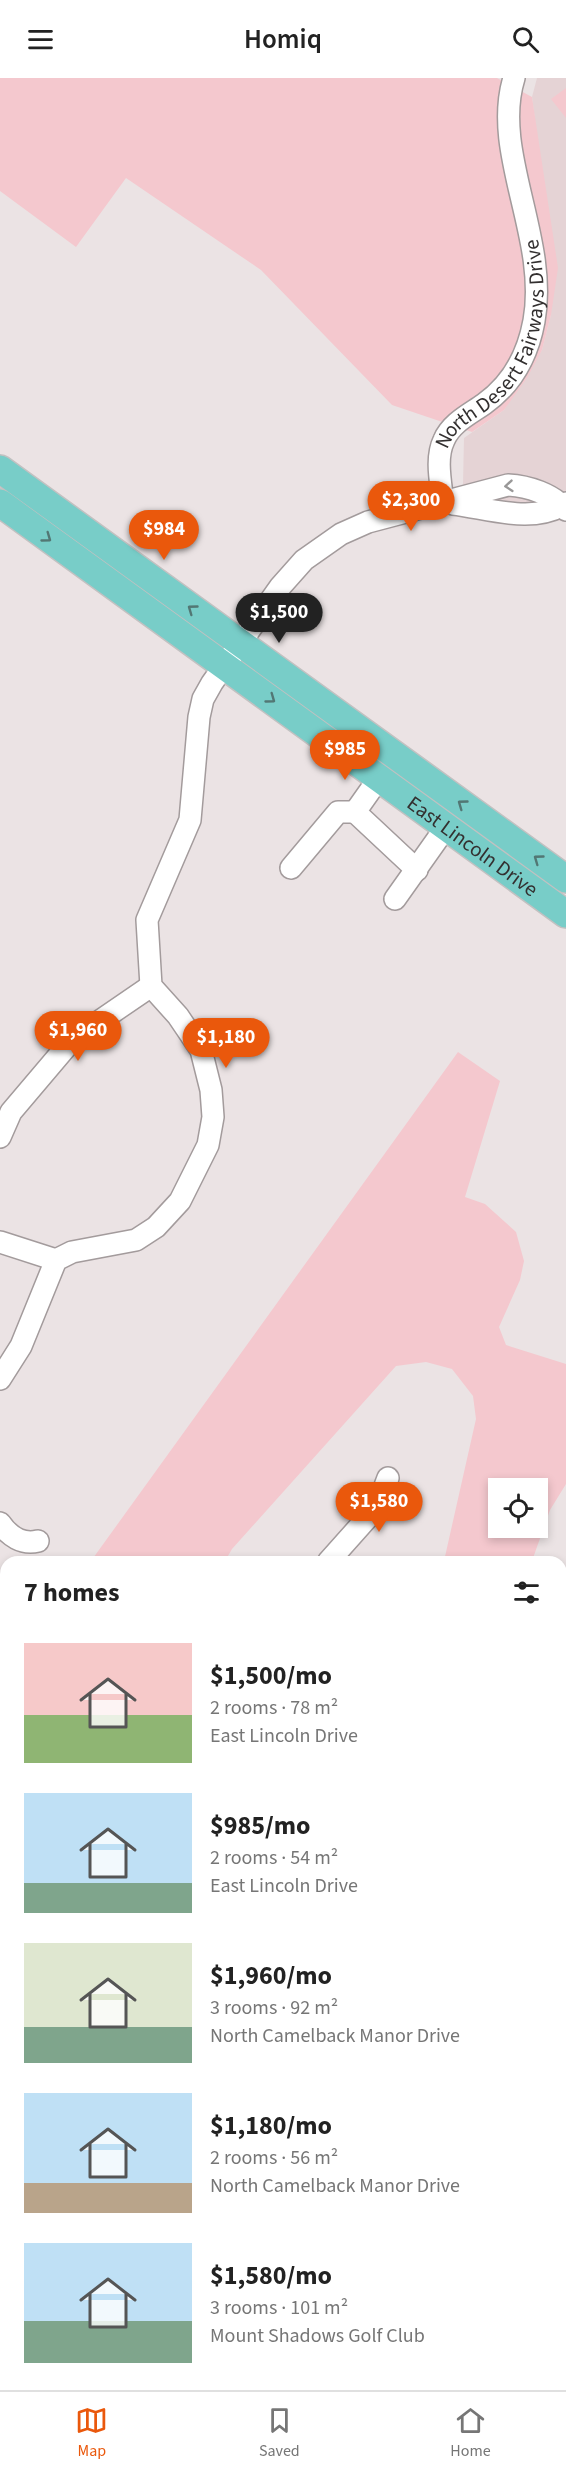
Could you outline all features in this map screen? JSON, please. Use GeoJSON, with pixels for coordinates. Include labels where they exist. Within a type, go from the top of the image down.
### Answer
{"type":"FeatureCollection","features":[{"type":"Feature","properties":{"kind":"main road","name":"East Lincoln Drive"},"geometry":{"type":"LineString","coordinates":[[0,469],[566,879]]}},
{"type":"Feature","properties":{"kind":"main road","name":"East Lincoln Drive"},"geometry":{"type":"LineString","coordinates":[[0,503],[566,914]]}},
{"type":"Feature","properties":{"kind":"main road"},"geometry":{"type":"LineString","coordinates":[[493,860],[509,838]]}},
{"type":"Feature","properties":{"kind":"street","name":"North Desert Fairways Drive"},"geometry":{"type":"LineString","coordinates":[[443,503],[440,460],[444,439],[459,422],[502,389],[524,355],[534,320],[538,278],[535,249],[515,163],[510,128],[510,103],[514,78]]}},
{"type":"Feature","properties":{"kind":"street"},"geometry":{"type":"LineString","coordinates":[[0,1379],[21,1347],[56,1260],[72,1252],[136,1240],[156,1227],[180,1201],[208,1145],[213,1117],[211,1090],[201,1050],[178,1016],[151,986],[147,920],[188,827],[203,699],[224,665],[280,587],[304,560],[341,534],[368,522],[443,503],[522,514],[565,506]]}},
{"type":"Feature","properties":{"kind":"street"},"geometry":{"type":"LineString","coordinates":[[355,812],[380,778]]}},
{"type":"Feature","properties":{"kind":"street"},"geometry":{"type":"LineString","coordinates":[[291,868],[338,812],[355,812],[417,870]]}},
{"type":"Feature","properties":{"kind":"street"},"geometry":{"type":"LineString","coordinates":[[395,899],[446,827]]}},
{"type":"Feature","properties":{"kind":"street"},"geometry":{"type":"LineString","coordinates":[[0,1137],[11,1112],[72,1040],[151,986]]}},
{"type":"Feature","properties":{"kind":"street"},"geometry":{"type":"LineString","coordinates":[[0,1242],[56,1260]]}},
{"type":"Feature","properties":{"kind":"street"},"geometry":{"type":"LineString","coordinates":[[333,1556],[377,1507],[388,1478]]}},
{"type":"Feature","properties":{"kind":"street"},"geometry":{"type":"LineString","coordinates":[[0,1523],[17,1539],[28,1544],[38,1541]]}},
{"type":"Feature","properties":{"kind":"shaded area"},"geometry":{"type":"Polygon","coordinates":[[[0,78],[497,78],[532,97],[558,268],[551,315],[542,350],[527,378],[504,410],[472,432],[392,405],[261,270],[126,178],[76,247],[0,191],[0,78]]]}},
{"type":"Feature","properties":{"kind":"shaded area"},"geometry":{"type":"Polygon","coordinates":[[[537,78],[566,78],[566,521],[506,519],[463,484],[464,438],[504,410],[542,350],[551,315],[541,167],[532,97],[537,78]]]}},
{"type":"Feature","properties":{"kind":"shaded area"},"geometry":{"type":"Polygon","coordinates":[[[566,88],[566,118],[551,99],[566,88]]]}},
{"type":"Feature","properties":{"kind":"shaded area"},"geometry":{"type":"Polygon","coordinates":[[[458,1052],[500,1081],[465,1197],[485,1204],[516,1232],[524,1261],[520,1280],[499,1327],[506,1345],[566,1364],[566,1484],[548,1516],[548,1478],[488,1478],[488,1538],[540,1538],[534,1556],[445,1556],[476,1419],[473,1396],[452,1369],[426,1362],[396,1366],[228,1556],[95,1556],[458,1052]]]}}]}
